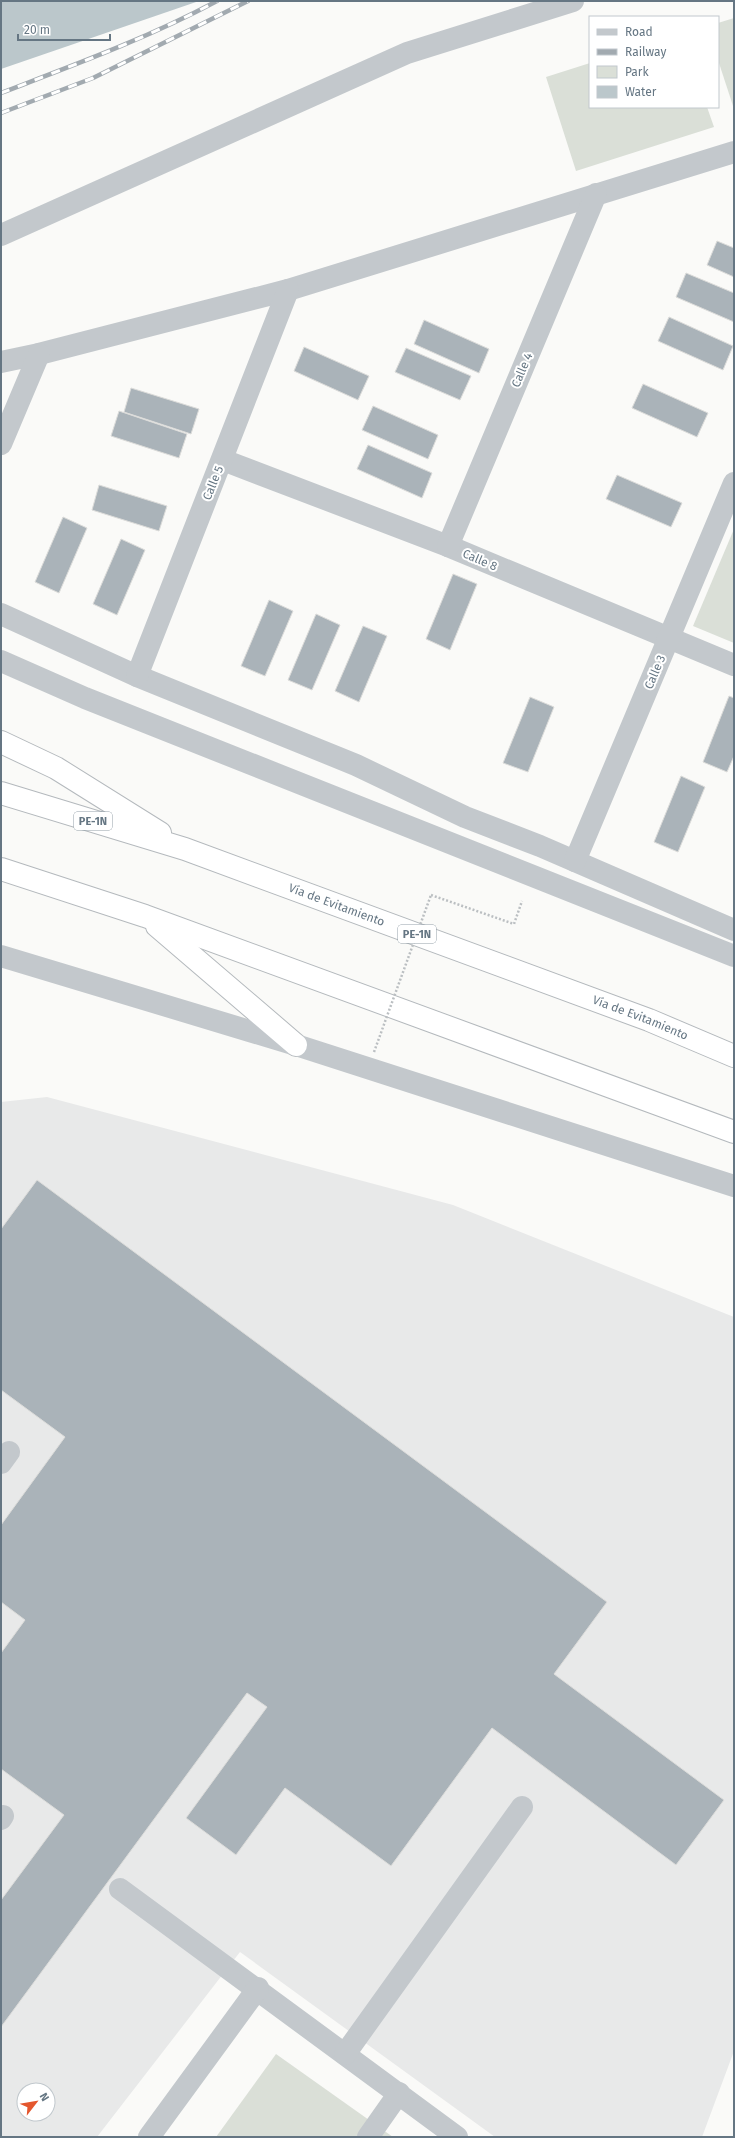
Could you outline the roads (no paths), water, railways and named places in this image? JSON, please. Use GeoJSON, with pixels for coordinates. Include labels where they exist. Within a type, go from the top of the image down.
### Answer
{"type":"FeatureCollection","features":[{"type":"Feature","properties":{"kind":"highway"},"geometry":{"type":"LineString","coordinates":[[1,742],[56,768],[185,849]]}},
{"type":"Feature","properties":{"kind":"highway","name":"Vía de Evitamiento"},"geometry":{"type":"LineString","coordinates":[[1,793],[185,849],[649,1020],[734,1056]]}},
{"type":"Feature","properties":{"kind":"highway"},"geometry":{"type":"LineString","coordinates":[[1,869],[145,916],[733,1132]]}},
{"type":"Feature","properties":{"kind":"highway"},"geometry":{"type":"LineString","coordinates":[[145,916],[296,1045]]}},
{"type":"Feature","properties":{"kind":"street"},"geometry":{"type":"LineString","coordinates":[[1,235],[408,53],[573,1]]}},
{"type":"Feature","properties":{"kind":"street"},"geometry":{"type":"LineString","coordinates":[[1,362],[39,354],[288,290],[734,152]]}},
{"type":"Feature","properties":{"kind":"street","name":"Calle 4"},"geometry":{"type":"LineString","coordinates":[[448,546],[596,194]]}},
{"type":"Feature","properties":{"kind":"street","name":"Calle 5"},"geometry":{"type":"LineString","coordinates":[[136,676],[223,460],[288,290]]}},
{"type":"Feature","properties":{"kind":"street"},"geometry":{"type":"LineString","coordinates":[[1,444],[39,354]]}},
{"type":"Feature","properties":{"kind":"street","name":"Calle 8"},"geometry":{"type":"LineString","coordinates":[[223,460],[448,546],[734,665]]}},
{"type":"Feature","properties":{"kind":"street","name":"Calle 3"},"geometry":{"type":"LineString","coordinates":[[575,861],[670,639],[734,483]]}},
{"type":"Feature","properties":{"kind":"street"},"geometry":{"type":"LineString","coordinates":[[1,614],[136,676],[356,765],[466,817],[540,846],[734,930]]}},
{"type":"Feature","properties":{"kind":"street"},"geometry":{"type":"LineString","coordinates":[[1,661],[85,698],[734,956]]}},
{"type":"Feature","properties":{"kind":"street"},"geometry":{"type":"LineString","coordinates":[[1,956],[296,1045],[734,1186]]}},
{"type":"Feature","properties":{"kind":"street"},"geometry":{"type":"LineString","coordinates":[[345,2054],[522,1807]]}},
{"type":"Feature","properties":{"kind":"street"},"geometry":{"type":"LineString","coordinates":[[120,1889],[258,1988],[457,2137]]}},
{"type":"Feature","properties":{"kind":"street"},"geometry":{"type":"LineString","coordinates":[[148,2137],[258,1988]]}},
{"type":"Feature","properties":{"kind":"street"},"geometry":{"type":"LineString","coordinates":[[368,2137],[399,2093]]}},
{"type":"Feature","properties":{"kind":"water"},"geometry":{"type":"Polygon","coordinates":[[[1,1],[199,1],[1,69],[1,1]]]}},
{"type":"Feature","properties":{"kind":"railway"},"geometry":{"type":"LineString","coordinates":[[1,93],[138,39],[217,1]]}},
{"type":"Feature","properties":{"kind":"railway"},"geometry":{"type":"LineString","coordinates":[[1,113],[93,78],[248,1]]}}]}
